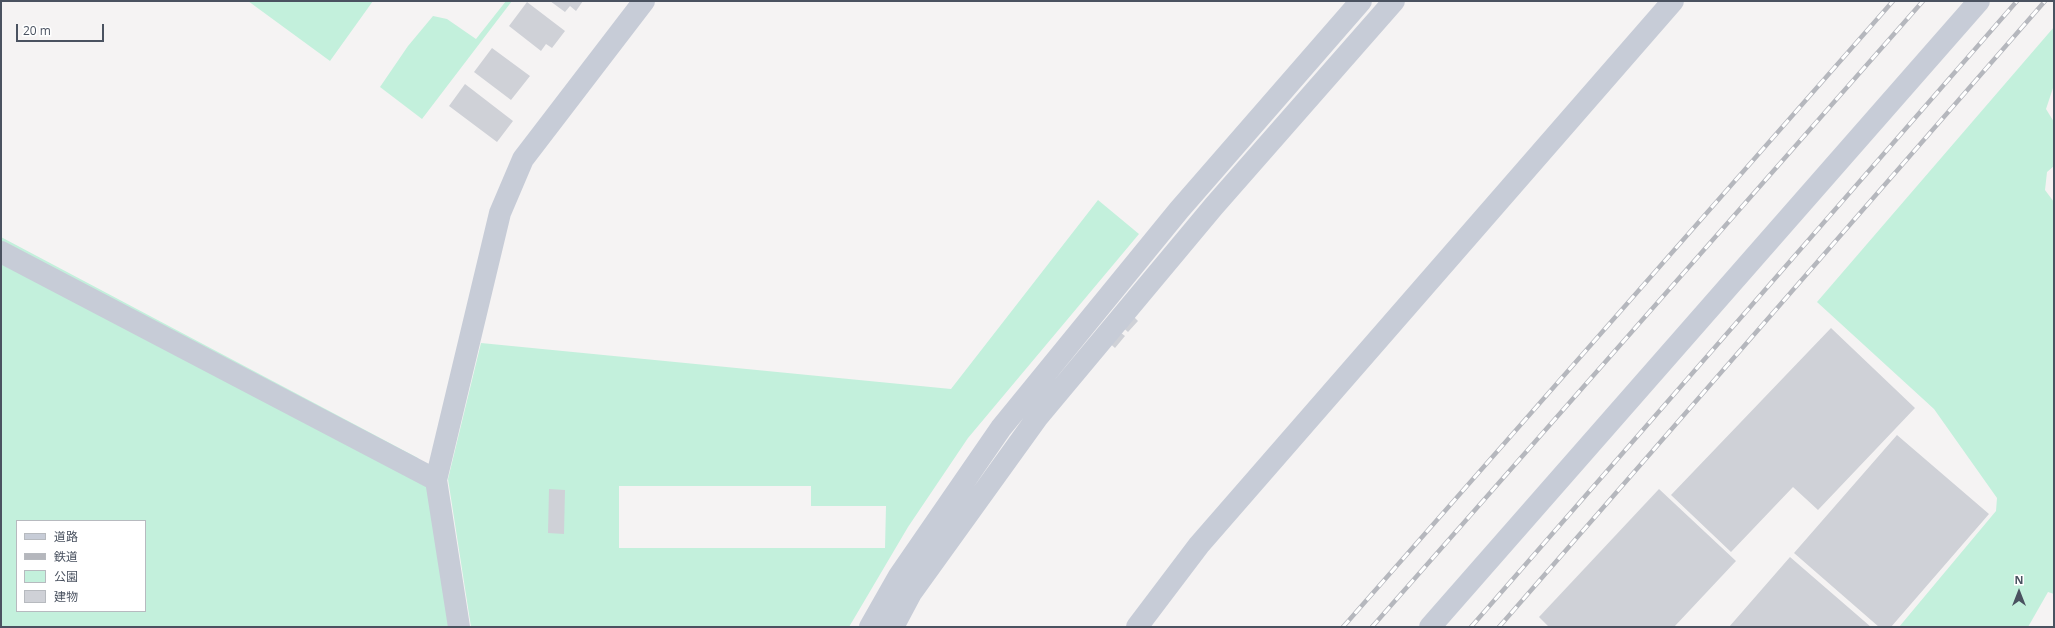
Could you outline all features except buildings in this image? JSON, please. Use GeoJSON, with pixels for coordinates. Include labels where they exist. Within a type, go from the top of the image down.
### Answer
{"type":"FeatureCollection","features":[{"type":"Feature","properties":{"kind":"street"},"geometry":{"type":"LineString","coordinates":[[459,627],[436,480],[500,213],[510,186],[523,159],[644,1]]}},
{"type":"Feature","properties":{"kind":"street"},"geometry":{"type":"LineString","coordinates":[[870,627],[899,576],[1001,428],[1179,210],[1361,1]]}},
{"type":"Feature","properties":{"kind":"street"},"geometry":{"type":"LineString","coordinates":[[893,627],[911,593],[1037,418],[1214,206],[1394,1]]}},
{"type":"Feature","properties":{"kind":"street"},"geometry":{"type":"LineString","coordinates":[[1137,627],[1199,545],[1672,1]]}},
{"type":"Feature","properties":{"kind":"street"},"geometry":{"type":"LineString","coordinates":[[1430,627],[1979,1]]}},
{"type":"Feature","properties":{"kind":"street"},"geometry":{"type":"LineString","coordinates":[[1,252],[436,480]]}},
{"type":"Feature","properties":{"kind":"green space"},"geometry":{"type":"Polygon","coordinates":[[[248,1],[373,1],[330,61],[248,1]]]}},
{"type":"Feature","properties":{"kind":"green space"},"geometry":{"type":"Polygon","coordinates":[[[506,1],[512,1],[422,119],[380,87],[408,46],[433,16],[447,19],[476,39],[506,1]]]}},
{"type":"Feature","properties":{"kind":"green space"},"geometry":{"type":"Polygon","coordinates":[[[2054,27],[2054,85],[2046,109],[2054,122],[2054,166],[2047,172],[2045,190],[2054,202],[2054,594],[2048,592],[2028,627],[1899,627],[1996,511],[1997,498],[1934,409],[1817,302],[2054,27]]]}},
{"type":"Feature","properties":{"kind":"green space"},"geometry":{"type":"Polygon","coordinates":[[[1098,200],[1139,234],[968,438],[908,527],[849,627],[471,627],[448,479],[481,343],[951,389],[1098,200]],[[619,486],[619,548],[885,548],[886,506],[811,506],[811,486],[619,486]]]}},
{"type":"Feature","properties":{"kind":"green space"},"geometry":{"type":"Polygon","coordinates":[[[1,237],[418,458],[429,491],[451,627],[1,627],[1,237]]]}},
{"type":"Feature","properties":{"kind":"railway"},"geometry":{"type":"LineString","coordinates":[[1343,627],[1893,1]]}},
{"type":"Feature","properties":{"kind":"railway"},"geometry":{"type":"LineString","coordinates":[[1372,627],[1923,1]]}},
{"type":"Feature","properties":{"kind":"railway"},"geometry":{"type":"LineString","coordinates":[[1471,627],[2017,1]]}},
{"type":"Feature","properties":{"kind":"railway"},"geometry":{"type":"LineString","coordinates":[[1499,627],[2045,1]]}}]}
